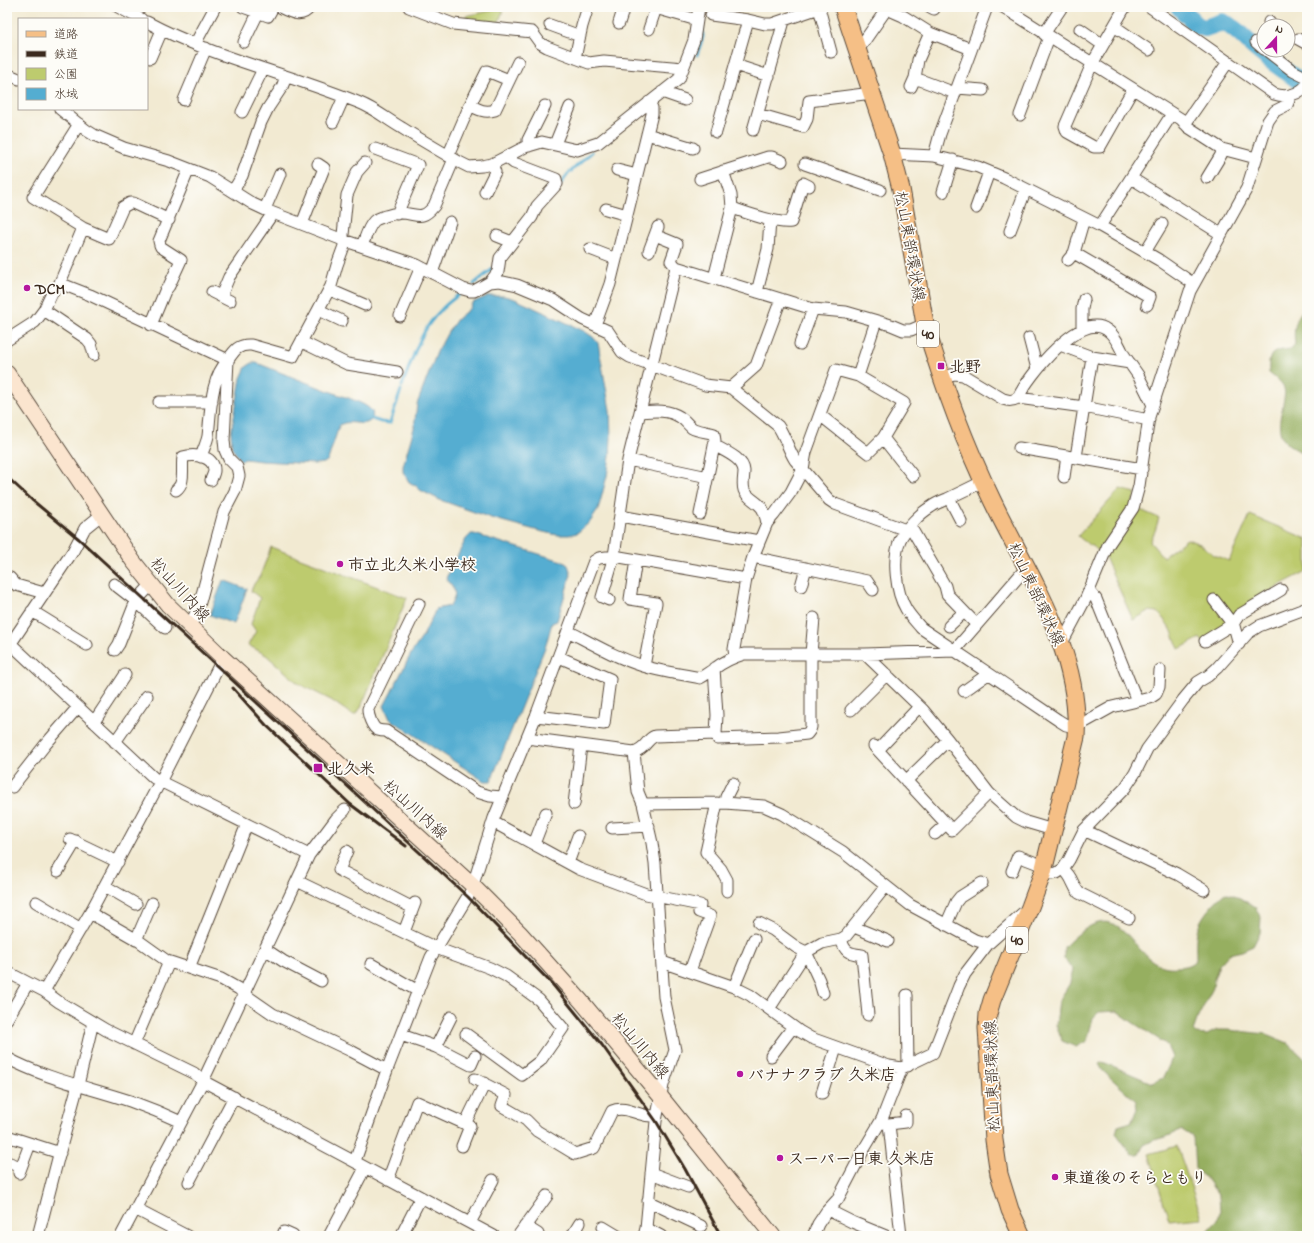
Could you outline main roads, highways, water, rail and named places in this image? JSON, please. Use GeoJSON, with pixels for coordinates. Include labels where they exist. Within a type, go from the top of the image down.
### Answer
{"type":"FeatureCollection","features":[{"type":"Feature","properties":{"kind":"main road","name":"松山東部環状線"},"geometry":{"type":"LineString","coordinates":[[843,7],[892,154],[900,185],[925,324],[942,377],[953,409],[984,481],[1045,604],[1062,645],[1074,691],[1076,727],[1073,752],[1043,869],[1030,907],[992,1000],[988,1014],[987,1028],[994,1140],[998,1174],[1010,1210],[1022,1236]]}},
{"type":"Feature","properties":{"kind":"main road","name":"松山川内線"},"geometry":{"type":"LineString","coordinates":[[7,373],[133,562],[151,584],[190,627],[472,885],[520,933],[550,965],[661,1096],[774,1236]]}},
{"type":"Feature","properties":{"kind":"water"},"geometry":{"type":"Polygon","coordinates":[[[488,296],[504,296],[515,299],[584,331],[593,337],[598,343],[610,410],[610,456],[607,476],[598,510],[590,522],[577,533],[557,535],[491,518],[440,500],[420,490],[409,482],[403,472],[403,466],[414,428],[417,404],[437,352],[457,319],[469,309],[472,303],[488,296]]]}},
{"type":"Feature","properties":{"kind":"water"},"geometry":{"type":"Polygon","coordinates":[[[252,363],[257,363],[360,403],[372,411],[372,418],[366,423],[347,423],[339,426],[328,460],[324,463],[315,464],[245,459],[241,461],[232,448],[231,433],[241,378],[246,367],[252,363]]]}},
{"type":"Feature","properties":{"kind":"water"},"geometry":{"type":"Polygon","coordinates":[[[471,534],[562,561],[568,565],[571,574],[557,621],[552,623],[546,645],[491,781],[484,781],[390,719],[384,706],[412,652],[423,636],[436,609],[450,606],[455,594],[452,585],[446,578],[466,539],[471,534]]]}},
{"type":"Feature","properties":{"kind":"water"},"geometry":{"type":"Polygon","coordinates":[[[223,580],[247,589],[234,624],[210,615],[223,580]]]}},
{"type":"Feature","properties":{"kind":"waterway"},"geometry":{"type":"LineString","coordinates":[[697,55],[703,37],[702,22],[706,7]]}},
{"type":"Feature","properties":{"kind":"waterway"},"geometry":{"type":"LineString","coordinates":[[1179,7],[1198,26],[1205,28],[1222,22],[1232,27],[1268,59],[1307,86]]}},
{"type":"Feature","properties":{"kind":"waterway"},"geometry":{"type":"LineString","coordinates":[[560,185],[568,174],[592,152]]}},
{"type":"Feature","properties":{"kind":"waterway"},"geometry":{"type":"LineString","coordinates":[[474,284],[495,267]]}},
{"type":"Feature","properties":{"kind":"waterway"},"geometry":{"type":"LineString","coordinates":[[402,386],[417,346],[427,327],[443,307],[462,292]]}},
{"type":"Feature","properties":{"kind":"waterway"},"geometry":{"type":"LineString","coordinates":[[372,419],[390,423],[401,390]]}},
{"type":"Feature","properties":{"kind":"railway"},"geometry":{"type":"LineString","coordinates":[[7,477],[79,539],[468,897],[553,985],[602,1045],[656,1121],[685,1169],[721,1236]]}},
{"type":"Feature","properties":{"kind":"railway"},"geometry":{"type":"LineString","coordinates":[[233,688],[266,725],[350,804],[406,846]]}},
{"type":"Feature","properties":{"kind":"place","name":"DCM"},"geometry":{"type":"Point","coordinates":[27,288]}},
{"type":"Feature","properties":{"kind":"place","name":"北野"},"geometry":{"type":"Point","coordinates":[941,366]}},
{"type":"Feature","properties":{"kind":"place","name":"市立北久米小学校"},"geometry":{"type":"Point","coordinates":[340,564]}},
{"type":"Feature","properties":{"kind":"place","name":"北久米"},"geometry":{"type":"Point","coordinates":[318,768]}},
{"type":"Feature","properties":{"kind":"place","name":"バナナクラブ 久米店"},"geometry":{"type":"Point","coordinates":[740,1074]}},
{"type":"Feature","properties":{"kind":"place","name":"スーパー日東 久米店"},"geometry":{"type":"Point","coordinates":[780,1158]}},
{"type":"Feature","properties":{"kind":"place","name":"東道後のそらともり"},"geometry":{"type":"Point","coordinates":[1055,1177]}}]}
